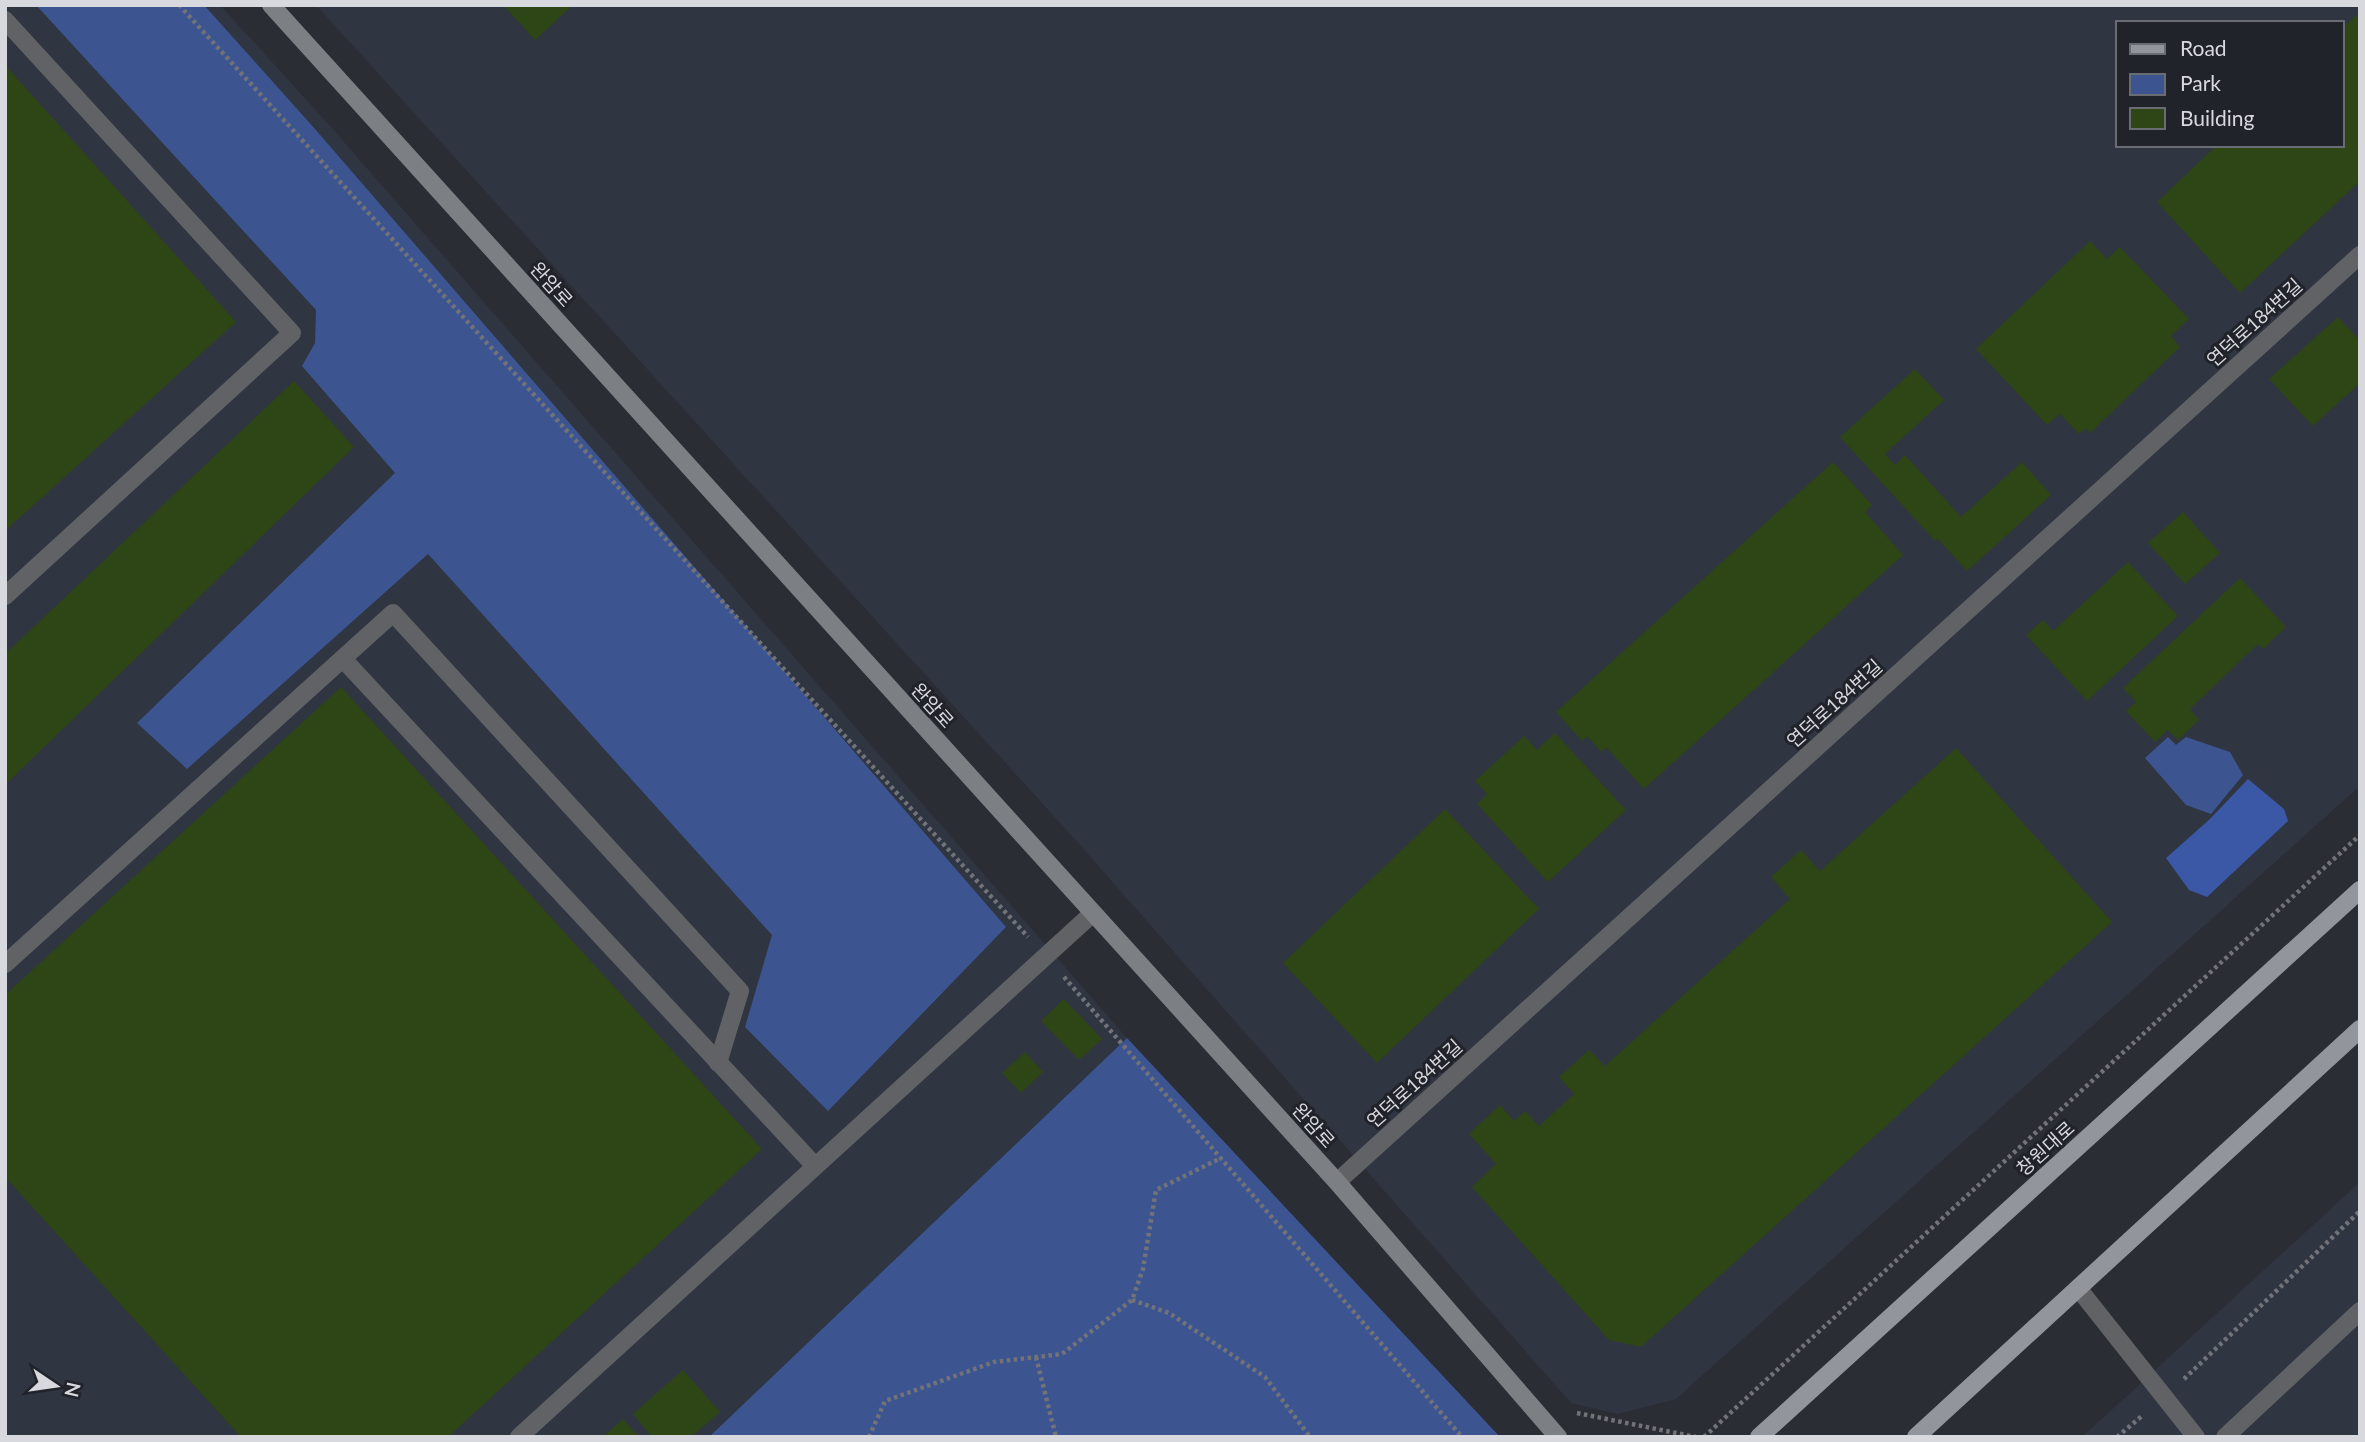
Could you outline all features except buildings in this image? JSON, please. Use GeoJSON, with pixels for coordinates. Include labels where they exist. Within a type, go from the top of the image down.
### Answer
{"type":"FeatureCollection","features":[{"type":"Feature","properties":{"kind":"main road","name":"완암로"},"geometry":{"type":"LineString","coordinates":[[271,5],[1337,1182],[1558,1437]]}},
{"type":"Feature","properties":{"kind":"main road","name":"창원대로"},"geometry":{"type":"LineString","coordinates":[[1759,1437],[2360,890]]}},
{"type":"Feature","properties":{"kind":"main road"},"geometry":{"type":"LineString","coordinates":[[1916,1437],[2360,1029]]}},
{"type":"Feature","properties":{"kind":"street"},"geometry":{"type":"LineString","coordinates":[[5,20],[292,333],[5,596]]}},
{"type":"Feature","properties":{"kind":"street","name":"연덕로184번길"},"geometry":{"type":"LineString","coordinates":[[1337,1182],[2360,255]]}},
{"type":"Feature","properties":{"kind":"street"},"geometry":{"type":"LineString","coordinates":[[5,964],[393,613],[740,991],[718,1063]]}},
{"type":"Feature","properties":{"kind":"street"},"geometry":{"type":"LineString","coordinates":[[343,659],[815,1166]]}},
{"type":"Feature","properties":{"kind":"street"},"geometry":{"type":"LineString","coordinates":[[519,1437],[1093,913]]}},
{"type":"Feature","properties":{"kind":"street"},"geometry":{"type":"LineString","coordinates":[[2078,1288],[2196,1437]]}},
{"type":"Feature","properties":{"kind":"street"},"geometry":{"type":"LineString","coordinates":[[2225,1437],[2360,1311]]}},
{"type":"Feature","properties":{"kind":"path"},"geometry":{"type":"LineString","coordinates":[[179,5],[1045,956],[1462,1437]]}},
{"type":"Feature","properties":{"kind":"path"},"geometry":{"type":"LineString","coordinates":[[1704,1437],[2360,835]]}},
{"type":"Feature","properties":{"kind":"path"},"geometry":{"type":"LineString","coordinates":[[869,1437],[885,1401],[994,1362],[1062,1354],[1132,1300],[1143,1269],[1156,1190],[1221,1158]]}},
{"type":"Feature","properties":{"kind":"path"},"geometry":{"type":"LineString","coordinates":[[2117,1437],[2165,1397],[2360,1212]]}},
{"type":"Feature","properties":{"kind":"path"},"geometry":{"type":"LineString","coordinates":[[1132,1300],[1169,1313],[1265,1377],[1310,1437]]}},
{"type":"Feature","properties":{"kind":"path"},"geometry":{"type":"LineString","coordinates":[[1036,1357],[1056,1437]]}},
{"type":"Feature","properties":{"kind":"path"},"geometry":{"type":"LineString","coordinates":[[1570,1411],[1696,1437]]}},
{"type":"Feature","properties":{"kind":"shaded area"},"geometry":{"type":"Polygon","coordinates":[[[5,5],[220,5],[323,118],[1127,1038],[709,1437],[5,1437],[5,5]]]}},
{"type":"Feature","properties":{"kind":"shaded area"},"geometry":{"type":"Polygon","coordinates":[[[316,5],[2360,5],[2360,786],[1676,1399],[1618,1414],[1571,1403],[1072,836],[316,5]]]}},
{"type":"Feature","properties":{"kind":"shaded area"},"geometry":{"type":"Polygon","coordinates":[[[2248,779],[2284,809],[2288,821],[2207,897],[2189,890],[2166,858],[2210,819],[2248,779]]]}},
{"type":"Feature","properties":{"kind":"shaded area"},"geometry":{"type":"Polygon","coordinates":[[[2360,1182],[2360,1437],[2082,1437],[2360,1182]]]}},
{"type":"Feature","properties":{"kind":"green space"},"geometry":{"type":"Polygon","coordinates":[[[36,5],[204,5],[315,129],[1006,927],[828,1111],[745,1027],[772,935],[428,554],[187,769],[137,723],[395,473],[302,366],[315,343],[316,310],[36,5]]]}},
{"type":"Feature","properties":{"kind":"green space"},"geometry":{"type":"Polygon","coordinates":[[[2168,737],[2176,745],[2186,737],[2230,752],[2243,775],[2211,814],[2186,805],[2145,758],[2168,737]]]}},
{"type":"Feature","properties":{"kind":"green space"},"geometry":{"type":"Polygon","coordinates":[[[1127,1038],[1500,1437],[709,1437],[1127,1038]]]}}]}
